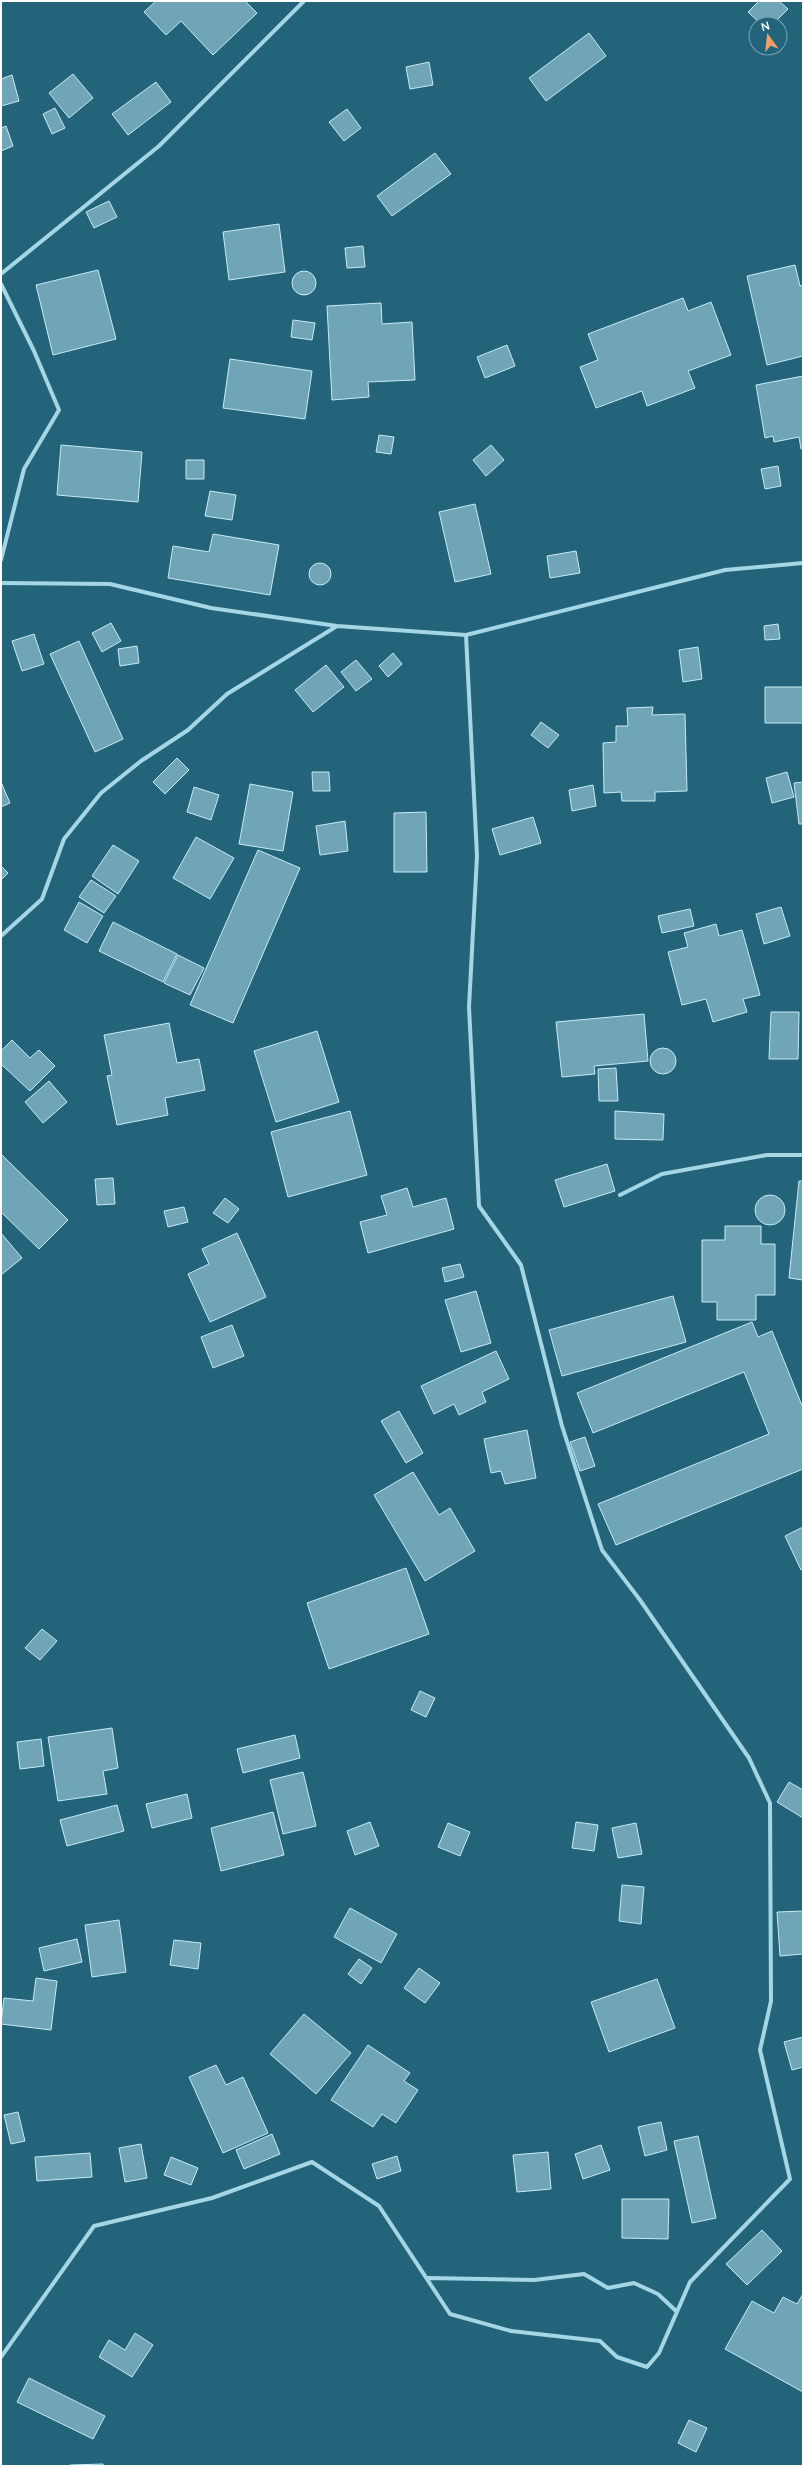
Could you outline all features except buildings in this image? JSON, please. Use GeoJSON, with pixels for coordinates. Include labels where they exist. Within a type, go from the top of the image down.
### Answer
{"type":"FeatureCollection","features":[{"type":"Feature","properties":{"kind":"street"},"geometry":{"type":"LineString","coordinates":[[1,274],[159,146],[304,1]]}},
{"type":"Feature","properties":{"kind":"street"},"geometry":{"type":"LineString","coordinates":[[1,284],[34,351],[58,410],[24,469],[1,560]]}},
{"type":"Feature","properties":{"kind":"street"},"geometry":{"type":"LineString","coordinates":[[1,583],[110,584],[211,608],[337,626],[466,635],[725,570],[803,563]]}},
{"type":"Feature","properties":{"kind":"street"},"geometry":{"type":"LineString","coordinates":[[1,936],[42,899],[64,839],[101,793],[141,761],[188,730],[227,694],[337,626]]}},
{"type":"Feature","properties":{"kind":"street"},"geometry":{"type":"LineString","coordinates":[[1,2357],[94,2226],[212,2198],[312,2162],[379,2206],[428,2278],[450,2314],[511,2331],[600,2341],[617,2357],[647,2367],[659,2353],[676,2311],[690,2282],[790,2179],[760,2050],[771,2001],[770,1803],[749,1758],[640,1600],[602,1550],[562,1426],[521,1265],[479,1206],[469,1007],[477,856],[466,635]]}},
{"type":"Feature","properties":{"kind":"street"},"geometry":{"type":"LineString","coordinates":[[620,1195],[662,1174],[767,1155],[803,1155]]}},
{"type":"Feature","properties":{"kind":"street"},"geometry":{"type":"LineString","coordinates":[[428,2278],[534,2280],[584,2274],[608,2288],[634,2283],[658,2294],[676,2311]]}}]}
